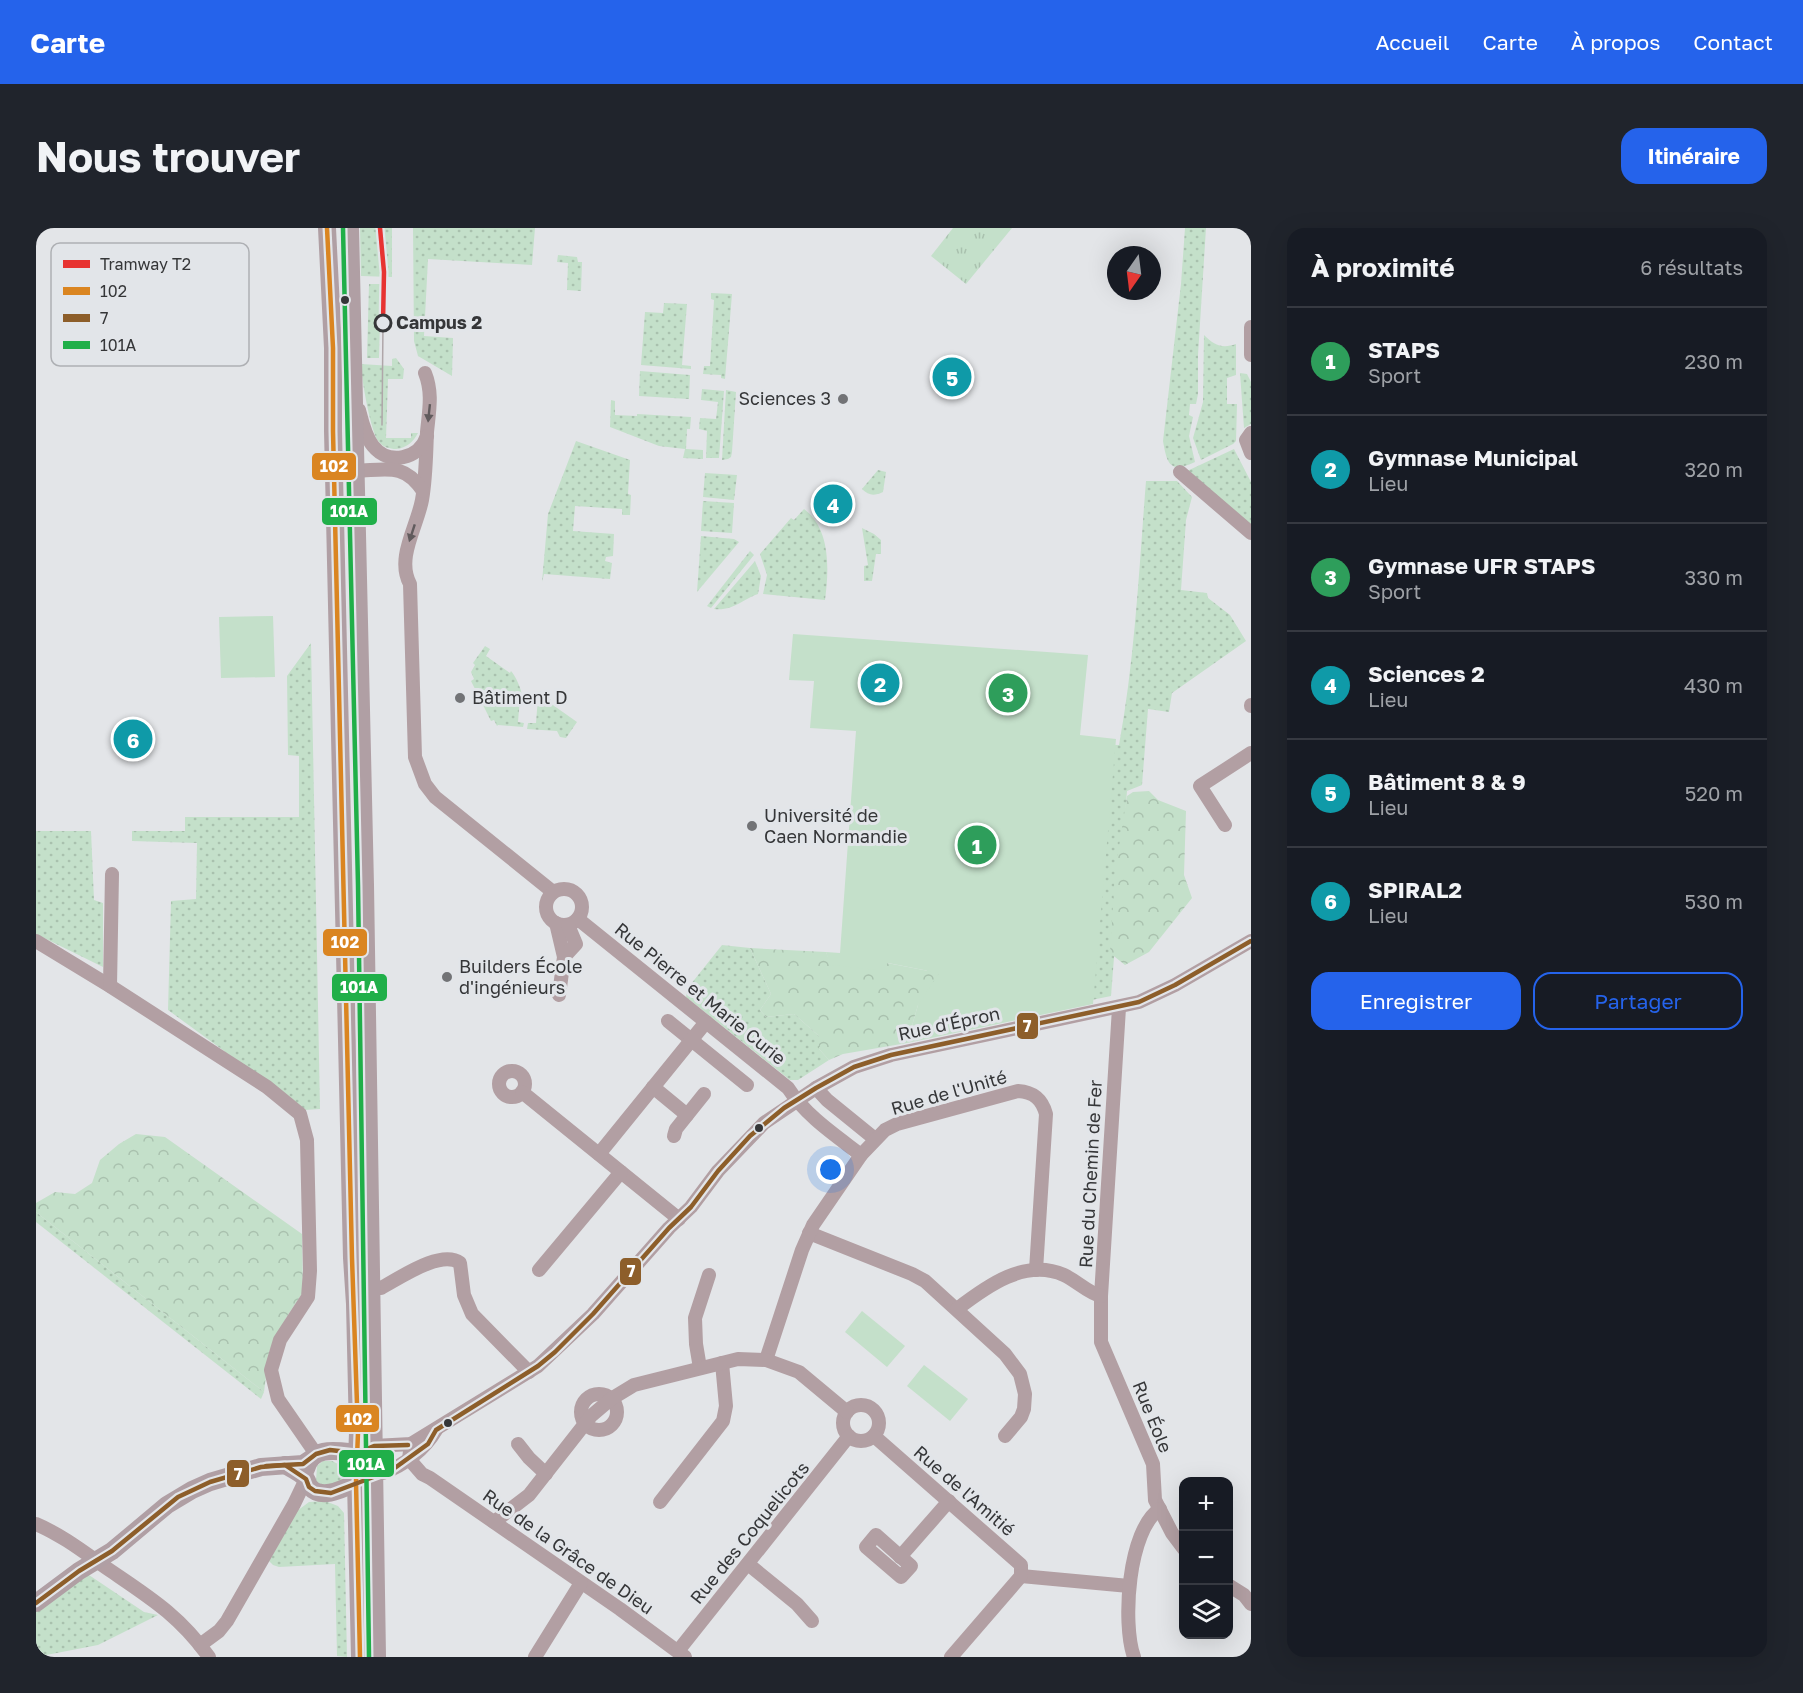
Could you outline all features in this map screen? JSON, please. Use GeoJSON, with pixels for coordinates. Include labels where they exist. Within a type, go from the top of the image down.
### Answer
{"type":"FeatureCollection","features":[{"type":"Feature","properties":{"kind":"main road"},"geometry":{"type":"LineString","coordinates":[[327,228],[333,348],[360,1657]]}},
{"type":"Feature","properties":{"kind":"main road"},"geometry":{"type":"LineString","coordinates":[[350,228],[377,1288],[374,1446],[377,1471],[377,1657]]}},
{"type":"Feature","properties":{"kind":"main road"},"geometry":{"type":"LineString","coordinates":[[333,431],[356,471]]}},
{"type":"Feature","properties":{"kind":"main road"},"geometry":{"type":"LineString","coordinates":[[36,1603],[112,1551],[167,1505],[210,1482],[261,1467],[303,1464],[312,1457],[330,1450],[357,1453],[377,1471]]}},
{"type":"Feature","properties":{"kind":"main road"},"geometry":{"type":"LineString","coordinates":[[312,1457],[306,1467],[306,1479],[309,1486],[315,1491],[327,1493],[357,1506]]}},
{"type":"Feature","properties":{"kind":"main road"},"geometry":{"type":"LineString","coordinates":[[285,1465],[306,1479]]}},
{"type":"Feature","properties":{"kind":"main road"},"geometry":{"type":"LineString","coordinates":[[327,1493],[377,1471]]}},
{"type":"Feature","properties":{"kind":"street"},"geometry":{"type":"LineString","coordinates":[[1251,327],[1251,355]]}},
{"type":"Feature","properties":{"kind":"street"},"geometry":{"type":"LineString","coordinates":[[425,373],[430,393],[428,453],[419,513],[408,546],[407,580],[415,757],[425,784],[435,797],[550,896]]}},
{"type":"Feature","properties":{"kind":"street"},"geometry":{"type":"LineString","coordinates":[[354,387],[367,436],[373,447],[381,453],[397,457],[410,456],[421,448],[427,435]]}},
{"type":"Feature","properties":{"kind":"street"},"geometry":{"type":"LineString","coordinates":[[1251,433],[1246,440],[1251,453]]}},
{"type":"Feature","properties":{"kind":"street"},"geometry":{"type":"LineString","coordinates":[[356,471],[389,469],[404,472],[411,475],[423,491]]}},
{"type":"Feature","properties":{"kind":"street"},"geometry":{"type":"LineString","coordinates":[[1180,472],[1251,533]]}},
{"type":"Feature","properties":{"kind":"street"},"geometry":{"type":"LineString","coordinates":[[1225,825],[1200,786],[1251,753]]}},
{"type":"Feature","properties":{"kind":"street"},"geometry":{"type":"LineString","coordinates":[[110,986],[112,874]]}},
{"type":"Feature","properties":{"kind":"street"},"geometry":{"type":"LineString","coordinates":[[559,995],[568,922],[583,908],[580,898],[573,890],[562,888],[550,896],[546,910],[548,915],[568,922]]}},
{"type":"Feature","properties":{"kind":"street"},"geometry":{"type":"LineString","coordinates":[[564,957],[576,944],[568,922]]}},
{"type":"Feature","properties":{"kind":"street","name":"Rue Pierre et Marie Curie"},"geometry":{"type":"LineString","coordinates":[[568,922],[706,1022],[788,1088],[796,1101],[861,1155]]}},
{"type":"Feature","properties":{"kind":"street"},"geometry":{"type":"LineString","coordinates":[[36,941],[267,1087],[300,1114],[308,1140],[308,1297],[280,1340],[271,1370],[278,1399],[312,1457]]}},
{"type":"Feature","properties":{"kind":"street","name":"Rue d'Épron"},"geometry":{"type":"LineString","coordinates":[[411,1444],[529,1372],[555,1352],[691,1207],[718,1171],[750,1136],[764,1123],[816,1088],[854,1066],[921,1048],[1119,1008],[1155,996],[1251,941]]}},
{"type":"Feature","properties":{"kind":"street","name":"Rue du Chemin de Fer"},"geometry":{"type":"LineString","coordinates":[[1101,1342],[1101,1296],[1119,1008]]}},
{"type":"Feature","properties":{"kind":"street"},"geometry":{"type":"LineString","coordinates":[[669,1021],[747,1085]]}},
{"type":"Feature","properties":{"kind":"street"},"geometry":{"type":"LineString","coordinates":[[599,1154],[706,1022]]}},
{"type":"Feature","properties":{"kind":"street"},"geometry":{"type":"LineString","coordinates":[[653,1087],[687,1114]]}},
{"type":"Feature","properties":{"kind":"street"},"geometry":{"type":"LineString","coordinates":[[816,1088],[827,1100],[875,1139]]}},
{"type":"Feature","properties":{"kind":"street","name":"Rue de l'Unité"},"geometry":{"type":"LineString","coordinates":[[766,1360],[809,1233],[820,1213],[861,1155],[885,1130],[897,1124],[1018,1091],[1035,1095],[1046,1114],[1036,1270]]}},
{"type":"Feature","properties":{"kind":"street"},"geometry":{"type":"LineString","coordinates":[[522,1092],[679,1218]]}},
{"type":"Feature","properties":{"kind":"street"},"geometry":{"type":"LineString","coordinates":[[674,1136],[676,1129],[704,1094]]}},
{"type":"Feature","properties":{"kind":"street"},"geometry":{"type":"LineString","coordinates":[[539,1270],[621,1172]]}},
{"type":"Feature","properties":{"kind":"street"},"geometry":{"type":"LineString","coordinates":[[809,1233],[925,1281],[1011,1361],[1022,1380],[1025,1394],[1024,1409],[1021,1417],[1005,1436]]}},
{"type":"Feature","properties":{"kind":"street"},"geometry":{"type":"LineString","coordinates":[[377,1288],[434,1261],[454,1258],[460,1263],[464,1295],[472,1314],[529,1372]]}},
{"type":"Feature","properties":{"kind":"street"},"geometry":{"type":"LineString","coordinates":[[957,1309],[1007,1277],[1036,1270],[1049,1270],[1064,1275],[1101,1296]]}},
{"type":"Feature","properties":{"kind":"street"},"geometry":{"type":"LineString","coordinates":[[700,1368],[695,1318],[709,1275]]}},
{"type":"Feature","properties":{"kind":"street","name":"Rue Éole"},"geometry":{"type":"LineString","coordinates":[[1101,1342],[1153,1464],[1155,1500],[1179,1542]]}},
{"type":"Feature","properties":{"kind":"street"},"geometry":{"type":"LineString","coordinates":[[611,1399],[634,1385],[700,1368],[738,1359],[766,1360],[799,1372],[847,1412]]}},
{"type":"Feature","properties":{"kind":"street"},"geometry":{"type":"LineString","coordinates":[[660,1502],[723,1421],[726,1406],[722,1363]]}},
{"type":"Feature","properties":{"kind":"street"},"geometry":{"type":"LineString","coordinates":[[600,1394],[611,1399],[617,1409],[612,1426],[601,1431],[589,1428],[585,1424],[580,1413],[588,1397],[600,1394]]}},
{"type":"Feature","properties":{"kind":"street"},"geometry":{"type":"LineString","coordinates":[[863,1405],[873,1410],[879,1420],[874,1436],[862,1441],[849,1436],[843,1424],[847,1412],[863,1405]]}},
{"type":"Feature","properties":{"kind":"street"},"geometry":{"type":"LineString","coordinates":[[494,1522],[529,1495],[585,1424]]}},
{"type":"Feature","properties":{"kind":"street"},"geometry":{"type":"LineString","coordinates":[[430,1478],[425,1457],[428,1444],[436,1430]]}},
{"type":"Feature","properties":{"kind":"street","name":"Rue des Coquelicots"},"geometry":{"type":"LineString","coordinates":[[682,1654],[748,1564],[849,1436]]}},
{"type":"Feature","properties":{"kind":"street","name":"Rue de l'Amitié"},"geometry":{"type":"LineString","coordinates":[[874,1436],[1021,1565],[1021,1576]]}},
{"type":"Feature","properties":{"kind":"street"},"geometry":{"type":"LineString","coordinates":[[357,1453],[374,1446],[411,1444],[409,1459]]}},
{"type":"Feature","properties":{"kind":"street"},"geometry":{"type":"LineString","coordinates":[[377,1471],[409,1459],[428,1444]]}},
{"type":"Feature","properties":{"kind":"street"},"geometry":{"type":"LineString","coordinates":[[518,1444],[546,1474]]}},
{"type":"Feature","properties":{"kind":"street","name":"Rue de la Grâce de Dieu"},"geometry":{"type":"LineString","coordinates":[[409,1459],[422,1474],[682,1654]]}},
{"type":"Feature","properties":{"kind":"street"},"geometry":{"type":"LineString","coordinates":[[200,1645],[219,1631],[227,1621],[306,1479]]}},
{"type":"Feature","properties":{"kind":"street"},"geometry":{"type":"LineString","coordinates":[[294,1504],[312,1495],[327,1493]]}},
{"type":"Feature","properties":{"kind":"street"},"geometry":{"type":"LineString","coordinates":[[900,1557],[949,1501]]}},
{"type":"Feature","properties":{"kind":"street"},"geometry":{"type":"LineString","coordinates":[[1134,1657],[1129,1640],[1129,1586],[1142,1534],[1149,1518],[1160,1509]]}},
{"type":"Feature","properties":{"kind":"street"},"geometry":{"type":"LineString","coordinates":[[36,1524],[159,1603],[176,1618],[210,1657]]}},
{"type":"Feature","properties":{"kind":"street"},"geometry":{"type":"LineString","coordinates":[[748,1564],[797,1604],[812,1621]]}},
{"type":"Feature","properties":{"kind":"street"},"geometry":{"type":"LineString","coordinates":[[951,1657],[1021,1576],[1129,1586]]}},
{"type":"Feature","properties":{"kind":"street"},"geometry":{"type":"LineString","coordinates":[[535,1657],[581,1583]]}},
{"type":"Feature","properties":{"kind":"street"},"geometry":{"type":"LineString","coordinates":[[1233,1588],[1244,1595],[1251,1604]]}},
{"type":"Feature","properties":{"kind":"green space"},"geometry":{"type":"Polygon","coordinates":[[[360,228],[392,228],[392,277],[361,276],[360,228]]]}},
{"type":"Feature","properties":{"kind":"green space"},"geometry":{"type":"Polygon","coordinates":[[[413,228],[535,228],[532,265],[428,259],[424,336],[453,338],[452,376],[418,356],[414,341],[413,228]]]}},
{"type":"Feature","properties":{"kind":"green space"},"geometry":{"type":"Polygon","coordinates":[[[953,228],[1012,228],[966,284],[931,256],[953,228]]]}},
{"type":"Feature","properties":{"kind":"green space"},"geometry":{"type":"Polygon","coordinates":[[[1185,228],[1206,228],[1198,355],[1198,394],[1196,404],[1190,404],[1189,415],[1193,417],[1189,436],[1195,462],[1175,467],[1168,461],[1163,441],[1185,228]]]}},
{"type":"Feature","properties":{"kind":"green space"},"geometry":{"type":"Polygon","coordinates":[[[558,255],[577,257],[578,262],[582,262],[581,291],[567,290],[568,263],[557,262],[558,255]]]}},
{"type":"Feature","properties":{"kind":"green space"},"geometry":{"type":"Polygon","coordinates":[[[369,284],[381,284],[379,358],[367,358],[369,284]]]}},
{"type":"Feature","properties":{"kind":"green space"},"geometry":{"type":"Polygon","coordinates":[[[711,293],[732,294],[725,379],[721,378],[721,375],[703,374],[704,366],[710,366],[714,300],[711,299],[711,293]]]}},
{"type":"Feature","properties":{"kind":"green space"},"geometry":{"type":"Polygon","coordinates":[[[664,303],[687,304],[682,365],[691,366],[691,369],[641,365],[645,312],[663,313],[664,303]]]}},
{"type":"Feature","properties":{"kind":"green space"},"geometry":{"type":"Polygon","coordinates":[[[1204,335],[1218,345],[1236,344],[1236,375],[1227,378],[1227,404],[1237,404],[1236,441],[1201,460],[1193,438],[1203,402],[1204,335]]]}},
{"type":"Feature","properties":{"kind":"green space"},"geometry":{"type":"Polygon","coordinates":[[[396,358],[404,369],[403,379],[388,379],[386,438],[411,438],[411,433],[418,433],[409,444],[396,449],[382,445],[376,437],[367,405],[361,364],[392,366],[392,359],[396,358]]]}},
{"type":"Feature","properties":{"kind":"green space"},"geometry":{"type":"Polygon","coordinates":[[[640,371],[690,375],[689,399],[639,396],[640,371]]]}},
{"type":"Feature","properties":{"kind":"green space"},"geometry":{"type":"Polygon","coordinates":[[[1240,373],[1247,374],[1251,382],[1251,424],[1244,428],[1240,373]]]}},
{"type":"Feature","properties":{"kind":"green space"},"geometry":{"type":"Polygon","coordinates":[[[702,389],[724,391],[719,458],[706,458],[707,431],[699,429],[700,418],[716,419],[718,402],[701,400],[702,389]]]}},
{"type":"Feature","properties":{"kind":"green space"},"geometry":{"type":"Polygon","coordinates":[[[726,390],[736,392],[731,457],[722,460],[726,390]]]}},
{"type":"Feature","properties":{"kind":"green space"},"geometry":{"type":"Polygon","coordinates":[[[611,400],[615,401],[615,415],[691,417],[690,429],[687,429],[686,449],[703,450],[703,459],[683,458],[685,449],[659,446],[610,427],[611,400]]]}},
{"type":"Feature","properties":{"kind":"green space"},"geometry":{"type":"Polygon","coordinates":[[[576,441],[630,460],[628,494],[631,495],[630,515],[622,515],[622,509],[575,506],[573,531],[614,534],[613,556],[606,557],[605,561],[612,563],[610,579],[544,574],[542,582],[548,514],[576,441]]]}},
{"type":"Feature","properties":{"kind":"green space"},"geometry":{"type":"Polygon","coordinates":[[[1234,449],[1251,482],[1251,528],[1185,472],[1234,449]]]}},
{"type":"Feature","properties":{"kind":"green space"},"geometry":{"type":"Polygon","coordinates":[[[878,470],[886,472],[883,492],[869,494],[862,489],[878,470]]]}},
{"type":"Feature","properties":{"kind":"green space"},"geometry":{"type":"Polygon","coordinates":[[[705,473],[737,475],[734,500],[703,497],[705,473]]]}},
{"type":"Feature","properties":{"kind":"green space"},"geometry":{"type":"Polygon","coordinates":[[[1146,481],[1177,481],[1192,497],[1186,520],[1181,590],[1207,593],[1208,598],[1230,615],[1246,641],[1172,693],[1169,712],[1148,709],[1142,785],[1127,791],[1111,996],[1077,1003],[918,1005],[985,742],[1119,745],[1133,646],[1146,481]]]}},
{"type":"Feature","properties":{"kind":"green space"},"geometry":{"type":"Polygon","coordinates":[[[703,501],[734,503],[732,533],[701,531],[703,501]]]}},
{"type":"Feature","properties":{"kind":"green space"},"geometry":{"type":"Polygon","coordinates":[[[804,509],[813,517],[824,539],[827,563],[825,600],[763,594],[767,575],[760,554],[791,518],[794,520],[804,509]]]}},
{"type":"Feature","properties":{"kind":"green space"},"geometry":{"type":"Polygon","coordinates":[[[862,528],[881,540],[881,554],[876,554],[872,581],[864,581],[864,566],[868,565],[862,528]]]}},
{"type":"Feature","properties":{"kind":"green space"},"geometry":{"type":"Polygon","coordinates":[[[701,536],[734,539],[739,542],[697,592],[701,536]]]}},
{"type":"Feature","properties":{"kind":"green space"},"geometry":{"type":"Polygon","coordinates":[[[750,551],[754,555],[711,608],[707,606],[750,551]]]}},
{"type":"Feature","properties":{"kind":"green space"},"geometry":{"type":"Polygon","coordinates":[[[755,561],[761,576],[758,594],[732,607],[714,609],[755,561]]]}},
{"type":"Feature","properties":{"kind":"green space"},"geometry":{"type":"Polygon","coordinates":[[[273,616],[275,677],[221,678],[219,617],[273,616]]]}},
{"type":"Feature","properties":{"kind":"green space"},"geometry":{"type":"Polygon","coordinates":[[[793,634],[1088,655],[1080,735],[1116,739],[1093,1004],[907,1043],[918,1005],[939,973],[888,963],[878,970],[830,965],[826,952],[840,953],[856,731],[810,728],[814,681],[789,680],[793,634]]]}},
{"type":"Feature","properties":{"kind":"green space"},"geometry":{"type":"Polygon","coordinates":[[[311,643],[320,1109],[305,1110],[168,1010],[171,901],[196,899],[197,843],[132,841],[132,831],[185,831],[185,817],[299,817],[299,756],[288,755],[287,676],[311,643]]]}},
{"type":"Feature","properties":{"kind":"green space"},"geometry":{"type":"Polygon","coordinates":[[[485,646],[490,649],[486,656],[510,673],[511,671],[518,683],[522,696],[520,696],[518,722],[524,723],[523,727],[497,726],[494,720],[491,721],[471,681],[474,679],[471,672],[475,665],[473,663],[485,646]]]}},
{"type":"Feature","properties":{"kind":"green space"},"geometry":{"type":"Polygon","coordinates":[[[540,691],[551,700],[550,703],[577,722],[566,738],[560,737],[557,731],[527,729],[528,723],[536,723],[538,697],[536,697],[536,692],[540,691]]]}},
{"type":"Feature","properties":{"kind":"green space"},"geometry":{"type":"Polygon","coordinates":[[[1149,791],[1158,800],[1186,811],[1184,875],[1192,898],[1149,952],[1125,965],[1110,953],[1115,872],[1127,796],[1133,792],[1149,791]]]}},
{"type":"Feature","properties":{"kind":"green space"},"geometry":{"type":"Polygon","coordinates":[[[36,831],[91,831],[94,900],[103,903],[103,967],[36,934],[36,831]]]}},
{"type":"Feature","properties":{"kind":"green space"},"geometry":{"type":"Polygon","coordinates":[[[722,945],[750,948],[771,994],[760,1010],[766,1017],[794,1014],[819,1036],[819,1049],[829,1060],[798,1080],[790,1080],[686,997],[687,989],[722,945]]]}},
{"type":"Feature","properties":{"kind":"green space"},"geometry":{"type":"Polygon","coordinates":[[[750,948],[826,952],[831,965],[887,963],[939,973],[918,1005],[907,1043],[843,1054],[829,1060],[819,1049],[819,1036],[794,1014],[766,1017],[760,1010],[771,994],[750,948]]]}},
{"type":"Feature","properties":{"kind":"green space"},"geometry":{"type":"Polygon","coordinates":[[[136,1134],[165,1137],[302,1234],[303,1292],[286,1318],[269,1352],[264,1392],[36,1212],[36,1203],[55,1192],[75,1194],[92,1183],[100,1160],[119,1144],[136,1134]]]}},
{"type":"Feature","properties":{"kind":"green space"},"geometry":{"type":"Polygon","coordinates":[[[36,1212],[264,1392],[261,1399],[36,1222],[36,1212]]]}},
{"type":"Feature","properties":{"kind":"green space"},"geometry":{"type":"Polygon","coordinates":[[[862,1311],[905,1346],[887,1367],[845,1332],[862,1311]]]}},
{"type":"Feature","properties":{"kind":"green space"},"geometry":{"type":"Polygon","coordinates":[[[924,1365],[968,1399],[950,1421],[907,1386],[924,1365]]]}},
{"type":"Feature","properties":{"kind":"green space"},"geometry":{"type":"Polygon","coordinates":[[[323,1461],[332,1461],[342,1466],[342,1480],[329,1485],[322,1485],[316,1481],[317,1466],[323,1461]]]}},
{"type":"Feature","properties":{"kind":"green space"},"geometry":{"type":"Polygon","coordinates":[[[325,1501],[338,1506],[344,1513],[347,1657],[337,1656],[335,1564],[279,1567],[269,1561],[297,1511],[309,1502],[325,1501]]]}},
{"type":"Feature","properties":{"kind":"green space"},"geometry":{"type":"Polygon","coordinates":[[[86,1573],[144,1612],[158,1615],[98,1645],[36,1657],[36,1609],[86,1573]]]}},
{"type":"Feature","properties":{"kind":"tram line","name":"T2"},"geometry":{"type":"LineString","coordinates":[[380,228],[384,272],[383,323]]}},
{"type":"Feature","properties":{"kind":"tram line"},"geometry":{"type":"LineString","coordinates":[[382,425],[383,323]]}},
{"type":"Feature","properties":{"kind":"transit line","name":"102"},"geometry":{"type":"LineString","coordinates":[[327,228],[333,348],[352,1258],[358,1433],[356,1482],[360,1657]]}},
{"type":"Feature","properties":{"kind":"transit line","name":"101A"},"geometry":{"type":"LineString","coordinates":[[343,228],[358,885],[369,1657]]}},
{"type":"Feature","properties":{"kind":"transit line","name":"7"},"geometry":{"type":"LineString","coordinates":[[36,1603],[79,1571],[112,1551],[178,1497],[210,1482],[261,1467],[285,1465],[306,1479],[309,1487],[315,1491],[331,1493],[392,1470],[428,1444],[436,1430],[538,1366],[555,1352],[691,1207],[718,1171],[750,1136],[784,1108],[854,1067],[891,1055],[1139,1002],[1175,985],[1251,941]]}},
{"type":"Feature","properties":{"kind":"transit line","name":"7"},"geometry":{"type":"LineString","coordinates":[[266,1466],[303,1464],[316,1454],[330,1450],[357,1453],[374,1446],[408,1445]]}},
{"type":"Feature","properties":{"kind":"place","name":"Campus 2"},"geometry":{"type":"Point","coordinates":[383,323]}},
{"type":"Feature","properties":{"kind":"place","name":"Bâtiment 8 & 9"},"geometry":{"type":"Point","coordinates":[952,377]}},
{"type":"Feature","properties":{"kind":"place","name":"Sciences 3"},"geometry":{"type":"Point","coordinates":[843,399]}},
{"type":"Feature","properties":{"kind":"place","name":"Sciences 2"},"geometry":{"type":"Point","coordinates":[833,504]}},
{"type":"Feature","properties":{"kind":"place","name":"Gymnase Municipal"},"geometry":{"type":"Point","coordinates":[880,683]}},
{"type":"Feature","properties":{"kind":"place","name":"Gymnase UFR STAPS"},"geometry":{"type":"Point","coordinates":[1008,693]}},
{"type":"Feature","properties":{"kind":"place","name":"Bâtiment D"},"geometry":{"type":"Point","coordinates":[460,698]}},
{"type":"Feature","properties":{"kind":"place","name":"SPIRAL2"},"geometry":{"type":"Point","coordinates":[133,739]}},
{"type":"Feature","properties":{"kind":"place","name":"Université de Caen Normandie"},"geometry":{"type":"Point","coordinates":[752,826]}},
{"type":"Feature","properties":{"kind":"place","name":"STAPS"},"geometry":{"type":"Point","coordinates":[977,845]}},
{"type":"Feature","properties":{"kind":"place","name":"Builders École d'ingénieurs"},"geometry":{"type":"Point","coordinates":[447,977]}}]}
